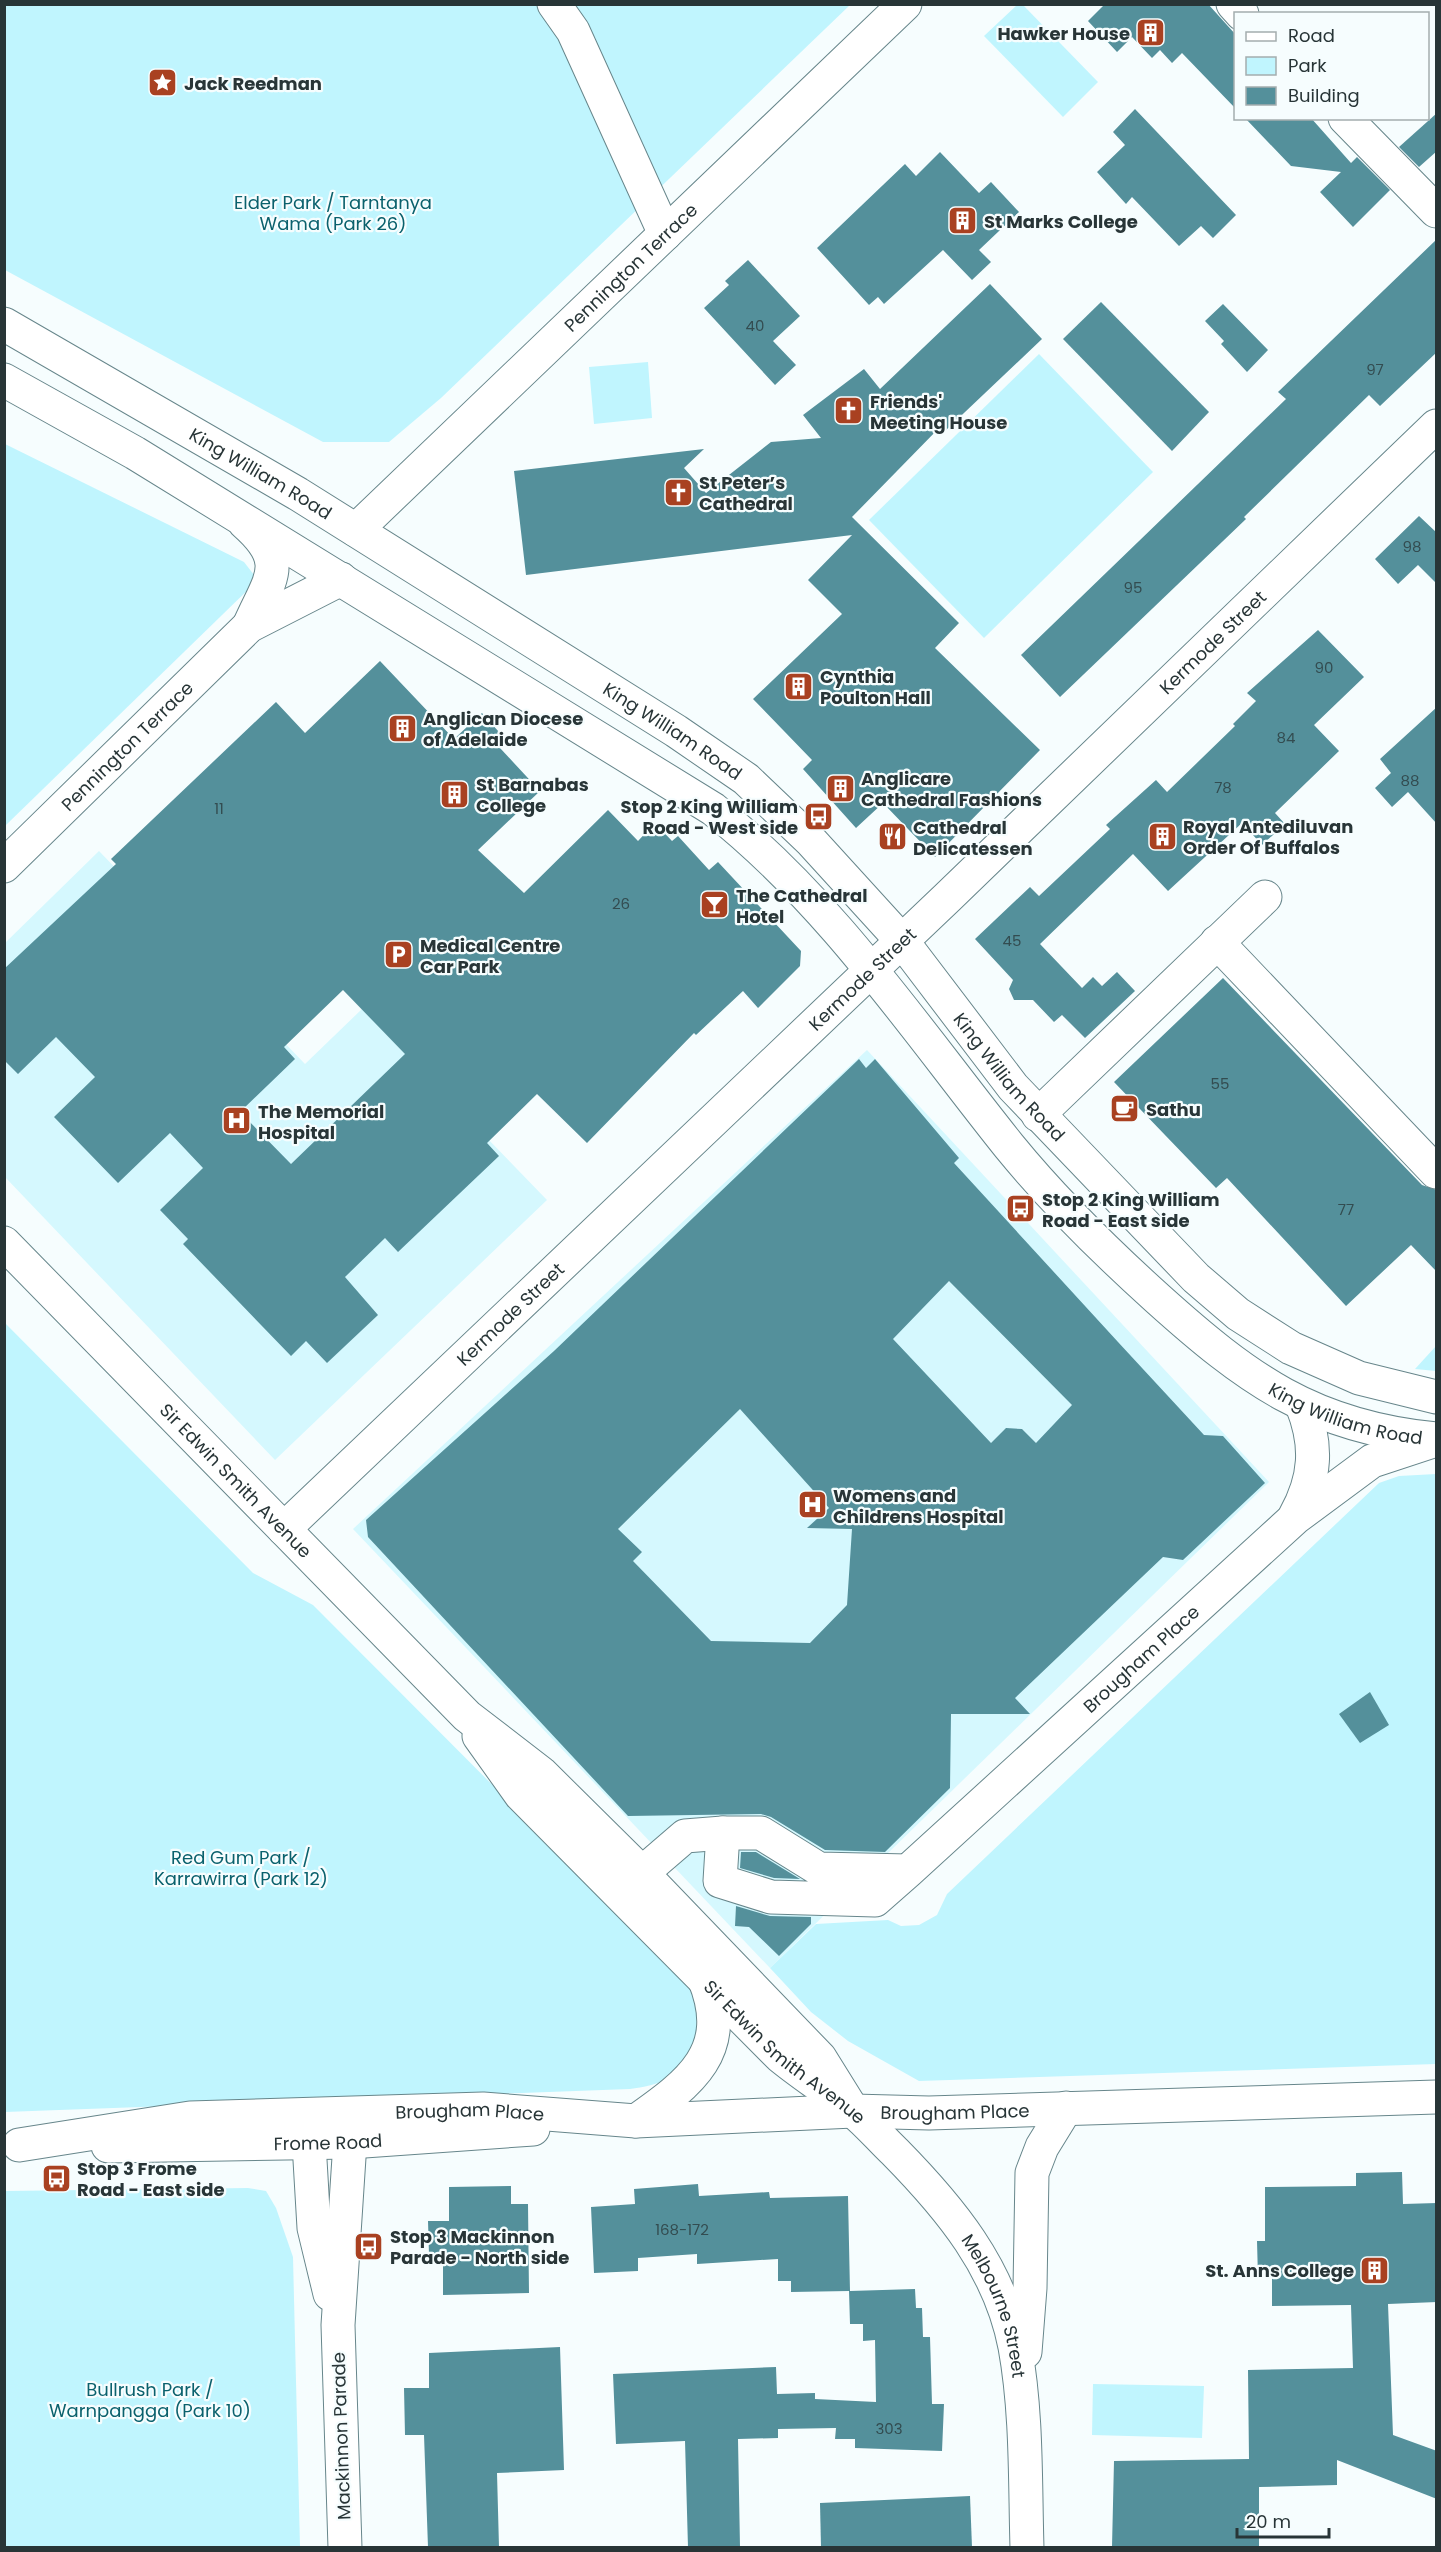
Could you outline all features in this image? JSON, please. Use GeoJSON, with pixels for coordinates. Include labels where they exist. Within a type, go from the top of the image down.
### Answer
{"type":"FeatureCollection","features":[{"type":"Feature","properties":{"kind":"main road"},"geometry":{"type":"LineString","coordinates":[[554,4],[573,31],[665,234]]}},
{"type":"Feature","properties":{"kind":"main road","name":"Pennington Terrace"},"geometry":{"type":"LineString","coordinates":[[356,530],[904,4]]}},
{"type":"Feature","properties":{"kind":"main road"},"geometry":{"type":"LineString","coordinates":[[1347,120],[1437,211]]}},
{"type":"Feature","properties":{"kind":"main road","name":"King William Road"},"geometry":{"type":"LineString","coordinates":[[4,324],[158,411],[356,530],[676,731],[746,779],[810,840],[902,941],[1012,1087],[1196,1278],[1266,1334],[1330,1367],[1398,1389],[1437,1397]]}},
{"type":"Feature","properties":{"kind":"main road","name":"King William Road"},"geometry":{"type":"LineString","coordinates":[[4,380],[135,453],[713,809],[745,834],[785,874],[871,969],[1011,1148],[1110,1255],[1228,1359],[1302,1405],[1381,1445],[1437,1440]]}},
{"type":"Feature","properties":{"kind":"main road","name":"Kermode Street"},"geometry":{"type":"LineString","coordinates":[[284,1529],[902,941],[1437,426]]}},
{"type":"Feature","properties":{"kind":"main road","name":"Pennington Terrace"},"geometry":{"type":"LineString","coordinates":[[237,515],[258,534],[273,555],[272,575],[249,626]]}},
{"type":"Feature","properties":{"kind":"main road"},"geometry":{"type":"LineString","coordinates":[[264,532],[316,542],[356,530]]}},
{"type":"Feature","properties":{"kind":"main road","name":"Pennington Terrace"},"geometry":{"type":"LineString","coordinates":[[4,866],[249,626],[341,579]]}},
{"type":"Feature","properties":{"kind":"main road"},"geometry":{"type":"LineString","coordinates":[[1038,1115],[1265,897]]}},
{"type":"Feature","properties":{"kind":"main road"},"geometry":{"type":"LineString","coordinates":[[1217,942],[1437,1172]]}},
{"type":"Feature","properties":{"kind":"main road","name":"Sir Edwin Smith Avenue"},"geometry":{"type":"LineString","coordinates":[[4,1243],[467,1716],[541,1773],[642,1873],[820,2058],[853,2111]]}},
{"type":"Feature","properties":{"kind":"main road"},"geometry":{"type":"LineString","coordinates":[[1330,1367],[1360,1382],[1372,1392],[1381,1409],[1381,1445]]}},
{"type":"Feature","properties":{"kind":"main road","name":"Brougham Place"},"geometry":{"type":"LineString","coordinates":[[1295,1518],[1309,1488],[1314,1456],[1311,1430],[1302,1405]]}},
{"type":"Feature","properties":{"kind":"main road","name":"Brougham Place"},"geometry":{"type":"LineString","coordinates":[[723,1833],[720,1881],[771,1897],[875,1900],[1295,1518],[1381,1445]]}},
{"type":"Feature","properties":{"kind":"main road","name":"Sir Edwin Smith Avenue"},"geometry":{"type":"LineString","coordinates":[[467,1716],[521,1795],[780,2056],[806,2078],[853,2111]]}},
{"type":"Feature","properties":{"kind":"main road"},"geometry":{"type":"LineString","coordinates":[[642,1873],[685,1836],[723,1833],[761,1833],[819,1869],[908,1871]]}},
{"type":"Feature","properties":{"kind":"main road"},"geometry":{"type":"LineString","coordinates":[[771,1897],[781,1846]]}},
{"type":"Feature","properties":{"kind":"main road"},"geometry":{"type":"LineString","coordinates":[[636,2121],[693,2078],[707,2055],[713,2018],[704,1978]]}},
{"type":"Feature","properties":{"kind":"main road","name":"Brougham Place"},"geometry":{"type":"LineString","coordinates":[[330,2112],[483,2109],[636,2121],[853,2111],[912,2113],[1437,2097]]}},
{"type":"Feature","properties":{"kind":"main road"},"geometry":{"type":"LineString","coordinates":[[1022,2396],[1030,2288],[1032,2173],[1045,2140],[1066,2108]]}},
{"type":"Feature","properties":{"kind":"main road","name":"Melbourne Street"},"geometry":{"type":"LineString","coordinates":[[853,2111],[949,2210],[982,2259],[997,2287],[1015,2345],[1022,2396],[1027,2547]]}},
{"type":"Feature","properties":{"kind":"main road"},"geometry":{"type":"LineString","coordinates":[[309,2143],[330,2112],[350,2142]]}},
{"type":"Feature","properties":{"kind":"main road","name":"Frome Road"},"geometry":{"type":"LineString","coordinates":[[12,2146],[175,2119],[330,2112]]}},
{"type":"Feature","properties":{"kind":"main road","name":"Frome Road"},"geometry":{"type":"LineString","coordinates":[[12,2146],[190,2146],[350,2142],[636,2121]]}},
{"type":"Feature","properties":{"kind":"main road","name":"Mackinnon Parade"},"geometry":{"type":"LineString","coordinates":[[345,2547],[338,2335],[350,2142]]}},
{"type":"Feature","properties":{"kind":"main road","name":"Mackinnon Parade"},"geometry":{"type":"LineString","coordinates":[[309,2143],[314,2228],[338,2335]]}},
{"type":"Feature","properties":{"kind":"shaded area","name":"The Memorial Hospital"},"geometry":{"type":"Polygon","coordinates":[[[99,851],[305,1064],[362,1009],[547,1200],[275,1460],[5,1177],[5,943],[99,851]]]}},
{"type":"Feature","properties":{"kind":"shaded area","name":"Womens and Childrens Hospital"},"geometry":{"type":"Polygon","coordinates":[[[867,1050],[1269,1482],[770,1968],[353,1529],[867,1050]]]}},
{"type":"Feature","properties":{"kind":"green space","name":"Elder Park / Tarntanya Wama (Park 26)"},"geometry":{"type":"Polygon","coordinates":[[[4,5],[850,5],[441,398],[389,442],[323,442],[5,270],[4,5]]]}},
{"type":"Feature","properties":{"kind":"green space"},"geometry":{"type":"Polygon","coordinates":[[[1017,5],[1023,5],[1098,82],[1063,117],[984,36],[1017,5]]]}},
{"type":"Feature","properties":{"kind":"green space"},"geometry":{"type":"Polygon","coordinates":[[[1039,354],[1153,472],[984,638],[869,520],[1039,354]]]}},
{"type":"Feature","properties":{"kind":"green space"},"geometry":{"type":"Polygon","coordinates":[[[648,362],[652,418],[594,424],[589,367],[648,362]]]}},
{"type":"Feature","properties":{"kind":"green space"},"geometry":{"type":"Polygon","coordinates":[[[5,444],[244,562],[258,580],[5,826],[5,444]]]}},
{"type":"Feature","properties":{"kind":"green space","name":"Red Gum Park / Karrawirra (Park 12)"},"geometry":{"type":"Polygon","coordinates":[[[4,1322],[253,1573],[313,1605],[686,1979],[695,2005],[696,2031],[688,2056],[681,2067],[670,2077],[655,2084],[630,2089],[5,2112],[4,1322]]]}},
{"type":"Feature","properties":{"kind":"green space"},"geometry":{"type":"Polygon","coordinates":[[[1436,1346],[1436,1371],[1415,1369],[1436,1346]]]}},
{"type":"Feature","properties":{"kind":"green space"},"geometry":{"type":"Polygon","coordinates":[[[1436,1474],[1436,2064],[919,2081],[848,2041],[811,2012],[770,1968],[816,1924],[888,1920],[901,1926],[919,1925],[937,1915],[947,1894],[1379,1483],[1399,1476],[1436,1474]]]}},
{"type":"Feature","properties":{"kind":"green space","name":"Bullrush Park / Warnpangga (Park 10)"},"geometry":{"type":"Polygon","coordinates":[[[248,2188],[266,2191],[276,2208],[293,2257],[300,2547],[5,2547],[5,2191],[248,2188]]]}},
{"type":"Feature","properties":{"kind":"green space"},"geometry":{"type":"Polygon","coordinates":[[[1093,2384],[1204,2386],[1202,2438],[1092,2435],[1093,2384]]]}},
{"type":"Feature","properties":{"kind":"building","name":"Hawker House"},"geometry":{"type":"Polygon","coordinates":[[[1105,4],[1208,4],[1234,33],[1234,107],[1182,53],[1172,63],[1160,50],[1152,58],[1132,37],[1117,52],[1088,21],[1105,4]]]}},
{"type":"Feature","properties":{"kind":"building"},"geometry":{"type":"Polygon","coordinates":[[[1135,109],[1236,215],[1213,238],[1201,226],[1179,246],[1132,197],[1126,204],[1097,172],[1125,145],[1113,132],[1135,109]]]}},
{"type":"Feature","properties":{"kind":"building"},"geometry":{"type":"Polygon","coordinates":[[[1437,113],[1437,151],[1419,167],[1399,147],[1437,113]]]}},
{"type":"Feature","properties":{"kind":"building"},"geometry":{"type":"Polygon","coordinates":[[[1247,120],[1313,120],[1351,163],[1357,157],[1390,190],[1353,227],[1320,192],[1341,172],[1291,166],[1247,120]]]}},
{"type":"Feature","properties":{"kind":"building"},"geometry":{"type":"Polygon","coordinates":[[[940,152],[979,193],[991,182],[1019,212],[979,250],[991,262],[972,280],[943,250],[884,304],[878,297],[869,305],[817,248],[905,164],[916,176],[940,152]]]}},
{"type":"Feature","properties":{"kind":"building"},"geometry":{"type":"Polygon","coordinates":[[[1437,239],[1437,352],[1380,406],[1369,395],[1244,517],[1246,519],[1060,697],[1021,655],[1286,399],[1278,392],[1437,239]]]}},
{"type":"Feature","properties":{"kind":"building"},"geometry":{"type":"Polygon","coordinates":[[[748,260],[800,316],[773,341],[796,365],[775,385],[704,308],[729,285],[725,281],[748,260]]]}},
{"type":"Feature","properties":{"kind":"building"},"geometry":{"type":"Polygon","coordinates":[[[990,284],[1042,339],[945,431],[941,426],[852,517],[959,623],[935,648],[1040,750],[935,857],[883,803],[856,828],[803,769],[812,760],[753,699],[842,614],[808,580],[852,535],[526,575],[514,471],[704,449],[684,468],[706,493],[771,442],[821,438],[803,415],[864,369],[880,389],[990,284]]]}},
{"type":"Feature","properties":{"kind":"building"},"geometry":{"type":"Polygon","coordinates":[[[1101,302],[1209,412],[1172,451],[1063,339],[1101,302]]]}},
{"type":"Feature","properties":{"kind":"building"},"geometry":{"type":"Polygon","coordinates":[[[1223,304],[1268,350],[1247,372],[1221,344],[1224,341],[1205,321],[1223,304]]]}},
{"type":"Feature","properties":{"kind":"building"},"geometry":{"type":"Polygon","coordinates":[[[1419,516],[1437,533],[1437,584],[1418,565],[1398,584],[1375,559],[1419,516]]]}},
{"type":"Feature","properties":{"kind":"building"},"geometry":{"type":"Polygon","coordinates":[[[1318,630],[1364,677],[1314,725],[1339,751],[1275,813],[1285,824],[1262,845],[1242,823],[1168,891],[1133,854],[1040,944],[1082,988],[1093,977],[1102,986],[1117,972],[1135,991],[1085,1038],[1062,1015],[1054,1022],[1033,1000],[1014,1000],[1009,989],[1013,980],[975,939],[1030,887],[1039,896],[1110,829],[1106,825],[1156,780],[1167,792],[1235,726],[1233,724],[1256,701],[1247,693],[1318,630]]]}},
{"type":"Feature","properties":{"kind":"building"},"geometry":{"type":"Polygon","coordinates":[[[380,661],[454,739],[482,713],[507,741],[500,748],[540,791],[478,850],[524,893],[608,810],[638,841],[655,823],[672,841],[678,836],[709,870],[718,862],[801,951],[800,966],[758,1008],[743,991],[696,1035],[694,1033],[587,1143],[537,1094],[487,1143],[499,1156],[398,1252],[385,1238],[345,1277],[378,1315],[327,1363],[306,1341],[291,1356],[183,1244],[188,1239],[160,1210],[203,1168],[170,1133],[118,1183],[54,1117],[95,1077],[56,1037],[18,1074],[4,1060],[4,969],[116,864],[111,859],[276,702],[305,733],[380,661]],[[343,990],[284,1047],[295,1059],[240,1112],[291,1164],[405,1054],[343,990]]]}},
{"type":"Feature","properties":{"kind":"building"},"geometry":{"type":"Polygon","coordinates":[[[1437,707],[1437,824],[1408,792],[1392,807],[1375,788],[1391,773],[1380,759],[1437,707]]]}},
{"type":"Feature","properties":{"kind":"building"},"geometry":{"type":"Polygon","coordinates":[[[1223,978],[1422,1185],[1437,1190],[1437,1272],[1411,1245],[1346,1306],[1227,1178],[1216,1188],[1114,1082],[1223,978]]]}},
{"type":"Feature","properties":{"kind":"building","name":"Womens and Childrens Hospital"},"geometry":{"type":"Polygon","coordinates":[[[859,1059],[866,1068],[875,1059],[959,1158],[954,1163],[1118,1342],[1204,1435],[1223,1436],[1265,1483],[1183,1560],[1163,1557],[1015,1698],[1030,1714],[951,1714],[950,1788],[885,1852],[825,1850],[771,1817],[761,1814],[628,1816],[368,1537],[366,1520],[554,1351],[859,1059]],[[949,1281],[893,1339],[991,1443],[1006,1428],[1022,1429],[1036,1443],[1072,1405],[949,1281]],[[740,1409],[618,1529],[642,1552],[633,1561],[711,1641],[810,1643],[847,1605],[852,1529],[807,1528],[829,1508],[740,1409]]]}},
{"type":"Feature","properties":{"kind":"building"},"geometry":{"type":"Polygon","coordinates":[[[1370,1692],[1389,1725],[1360,1743],[1339,1714],[1370,1692]]]}},
{"type":"Feature","properties":{"kind":"building"},"geometry":{"type":"Polygon","coordinates":[[[741,1852],[756,1852],[800,1879],[774,1878],[740,1868],[741,1852]]]}},
{"type":"Feature","properties":{"kind":"building"},"geometry":{"type":"Polygon","coordinates":[[[736,1906],[770,1916],[811,1917],[811,1924],[779,1956],[749,1927],[735,1926],[736,1906]]]}},
{"type":"Feature","properties":{"kind":"building"},"geometry":{"type":"Polygon","coordinates":[[[1402,2172],[1403,2204],[1437,2203],[1437,2302],[1388,2304],[1393,2435],[1437,2451],[1437,2499],[1337,2460],[1337,2485],[1259,2487],[1259,2547],[1112,2547],[1114,2461],[1249,2459],[1248,2370],[1353,2368],[1351,2305],[1272,2306],[1272,2278],[1258,2278],[1257,2241],[1265,2241],[1265,2187],[1356,2186],[1356,2173],[1402,2172]]]}},
{"type":"Feature","properties":{"kind":"building"},"geometry":{"type":"Polygon","coordinates":[[[698,2184],[699,2196],[769,2192],[770,2198],[848,2196],[850,2291],[915,2289],[916,2308],[922,2308],[923,2337],[930,2337],[932,2404],[944,2404],[942,2451],[855,2448],[855,2439],[835,2439],[836,2428],[778,2429],[778,2438],[738,2439],[740,2547],[688,2547],[685,2441],[616,2444],[613,2374],[776,2367],[777,2394],[815,2393],[815,2399],[876,2402],[875,2340],[863,2341],[863,2324],[850,2324],[849,2291],[791,2292],[791,2281],[778,2281],[778,2259],[697,2264],[697,2254],[638,2258],[638,2271],[594,2273],[591,2207],[635,2204],[634,2189],[698,2184]]]}},
{"type":"Feature","properties":{"kind":"building"},"geometry":{"type":"Polygon","coordinates":[[[511,2186],[511,2204],[528,2204],[529,2293],[443,2295],[443,2255],[429,2255],[428,2221],[449,2221],[449,2187],[511,2186]]]}},
{"type":"Feature","properties":{"kind":"building"},"geometry":{"type":"Polygon","coordinates":[[[560,2347],[564,2470],[497,2473],[499,2547],[428,2547],[424,2435],[405,2435],[404,2388],[429,2388],[429,2353],[560,2347]]]}},
{"type":"Feature","properties":{"kind":"building"},"geometry":{"type":"Polygon","coordinates":[[[970,2496],[972,2547],[821,2547],[820,2503],[970,2496]]]}},
{"type":"Feature","properties":{"kind":"place","name":"Hawker House"},"geometry":{"type":"Point","coordinates":[1151,33]}},
{"type":"Feature","properties":{"kind":"place","name":"Jack Reedman"},"geometry":{"type":"Point","coordinates":[163,83]}},
{"type":"Feature","properties":{"kind":"place","name":"St Marks College"},"geometry":{"type":"Point","coordinates":[963,221]}},
{"type":"Feature","properties":{"kind":"place","name":"Friends' Meeting House"},"geometry":{"type":"Point","coordinates":[849,411]}},
{"type":"Feature","properties":{"kind":"place","name":"St Peter’s Cathedral"},"geometry":{"type":"Point","coordinates":[678,492]}},
{"type":"Feature","properties":{"kind":"place","name":"Cynthia Poulton Hall"},"geometry":{"type":"Point","coordinates":[799,686]}},
{"type":"Feature","properties":{"kind":"place","name":"Anglican Diocese of Adelaide"},"geometry":{"type":"Point","coordinates":[402,728]}},
{"type":"Feature","properties":{"kind":"place","name":"Anglicare Cathedral Fashions"},"geometry":{"type":"Point","coordinates":[840,788]}},
{"type":"Feature","properties":{"kind":"place","name":"St Barnabas College"},"geometry":{"type":"Point","coordinates":[455,794]}},
{"type":"Feature","properties":{"kind":"place","name":"Stop 2 King William Road - West side"},"geometry":{"type":"Point","coordinates":[819,816]}},
{"type":"Feature","properties":{"kind":"place","name":"Royal Antediluvan Order Of Buffalos"},"geometry":{"type":"Point","coordinates":[1162,836]}},
{"type":"Feature","properties":{"kind":"place","name":"Cathedral Delicatessen"},"geometry":{"type":"Point","coordinates":[892,837]}},
{"type":"Feature","properties":{"kind":"place","name":"The Cathedral Hotel"},"geometry":{"type":"Point","coordinates":[715,905]}},
{"type":"Feature","properties":{"kind":"place","name":"Medical Centre Car Park"},"geometry":{"type":"Point","coordinates":[399,955]}},
{"type":"Feature","properties":{"kind":"place","name":"Sathu"},"geometry":{"type":"Point","coordinates":[1125,1109]}},
{"type":"Feature","properties":{"kind":"place","name":"The Memorial Hospital"},"geometry":{"type":"Point","coordinates":[237,1121]}},
{"type":"Feature","properties":{"kind":"place","name":"Stop 2 King William Road - East side"},"geometry":{"type":"Point","coordinates":[1021,1209]}},
{"type":"Feature","properties":{"kind":"place","name":"Womens and Childrens Hospital"},"geometry":{"type":"Point","coordinates":[812,1505]}},
{"type":"Feature","properties":{"kind":"place","name":"Stop 3 Frome Road - East side"},"geometry":{"type":"Point","coordinates":[56,2178]}},
{"type":"Feature","properties":{"kind":"place","name":"Stop 3 Mackinnon Parade - North side"},"geometry":{"type":"Point","coordinates":[369,2246]}},
{"type":"Feature","properties":{"kind":"place","name":"St. Anns College"},"geometry":{"type":"Point","coordinates":[1375,2270]}}]}
